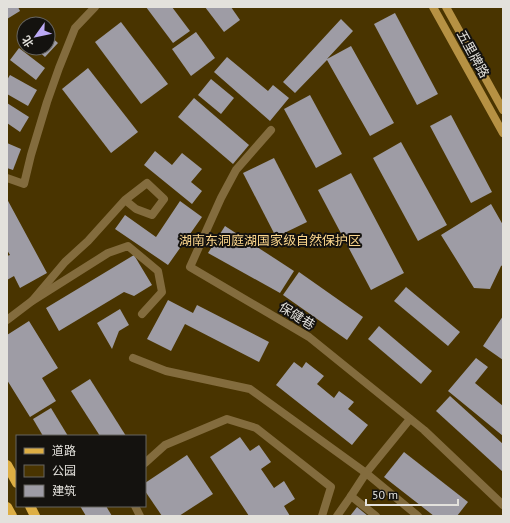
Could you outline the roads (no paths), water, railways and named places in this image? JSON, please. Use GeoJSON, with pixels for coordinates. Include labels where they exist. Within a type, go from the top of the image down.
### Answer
{"type":"FeatureCollection","features":[{"type":"Feature","properties":{"kind":"main road","name":"五里牌路"},"geometry":{"type":"LineString","coordinates":[[433,7],[503,133]]}},
{"type":"Feature","properties":{"kind":"main road","name":"五里牌路"},"geometry":{"type":"LineString","coordinates":[[446,7],[503,110]]}},
{"type":"Feature","properties":{"kind":"main road"},"geometry":{"type":"LineString","coordinates":[[7,465],[16,481]]}},
{"type":"Feature","properties":{"kind":"main road"},"geometry":{"type":"LineString","coordinates":[[7,507],[12,516]]}},
{"type":"Feature","properties":{"kind":"main road"},"geometry":{"type":"LineString","coordinates":[[30,507],[35,516]]}},
{"type":"Feature","properties":{"kind":"street"},"geometry":{"type":"LineString","coordinates":[[7,178],[24,184],[46,102],[75,28],[95,7]]}},
{"type":"Feature","properties":{"kind":"street","name":"保健巷"},"geometry":{"type":"LineString","coordinates":[[271,130],[236,170],[221,198],[190,267],[309,337],[424,430],[503,505]]}},
{"type":"Feature","properties":{"kind":"street"},"geometry":{"type":"LineString","coordinates":[[32,301],[65,262],[88,240],[125,200],[147,183],[164,199],[152,216],[136,209],[125,200]]}},
{"type":"Feature","properties":{"kind":"street"},"geometry":{"type":"LineString","coordinates":[[7,320],[32,301],[108,253],[128,246],[158,271],[162,292],[142,314]]}},
{"type":"Feature","properties":{"kind":"street"},"geometry":{"type":"LineString","coordinates":[[133,358],[166,371],[250,389],[366,473],[418,516]]}},
{"type":"Feature","properties":{"kind":"street"},"geometry":{"type":"LineString","coordinates":[[337,516],[366,473],[410,418]]}},
{"type":"Feature","properties":{"kind":"street"},"geometry":{"type":"LineString","coordinates":[[146,462],[165,445],[227,419],[256,428],[331,487],[322,516]]}},
{"type":"Feature","properties":{"kind":"street"},"geometry":{"type":"LineString","coordinates":[[351,496],[376,516]]}},
{"type":"Feature","properties":{"kind":"street"},"geometry":{"type":"LineString","coordinates":[[136,507],[140,516]]}},
{"type":"Feature","properties":{"kind":"park label","name":"湖南东洞庭湖国家级自然保护区"},"geometry":{"type":"Point","coordinates":[270,240]}}]}
